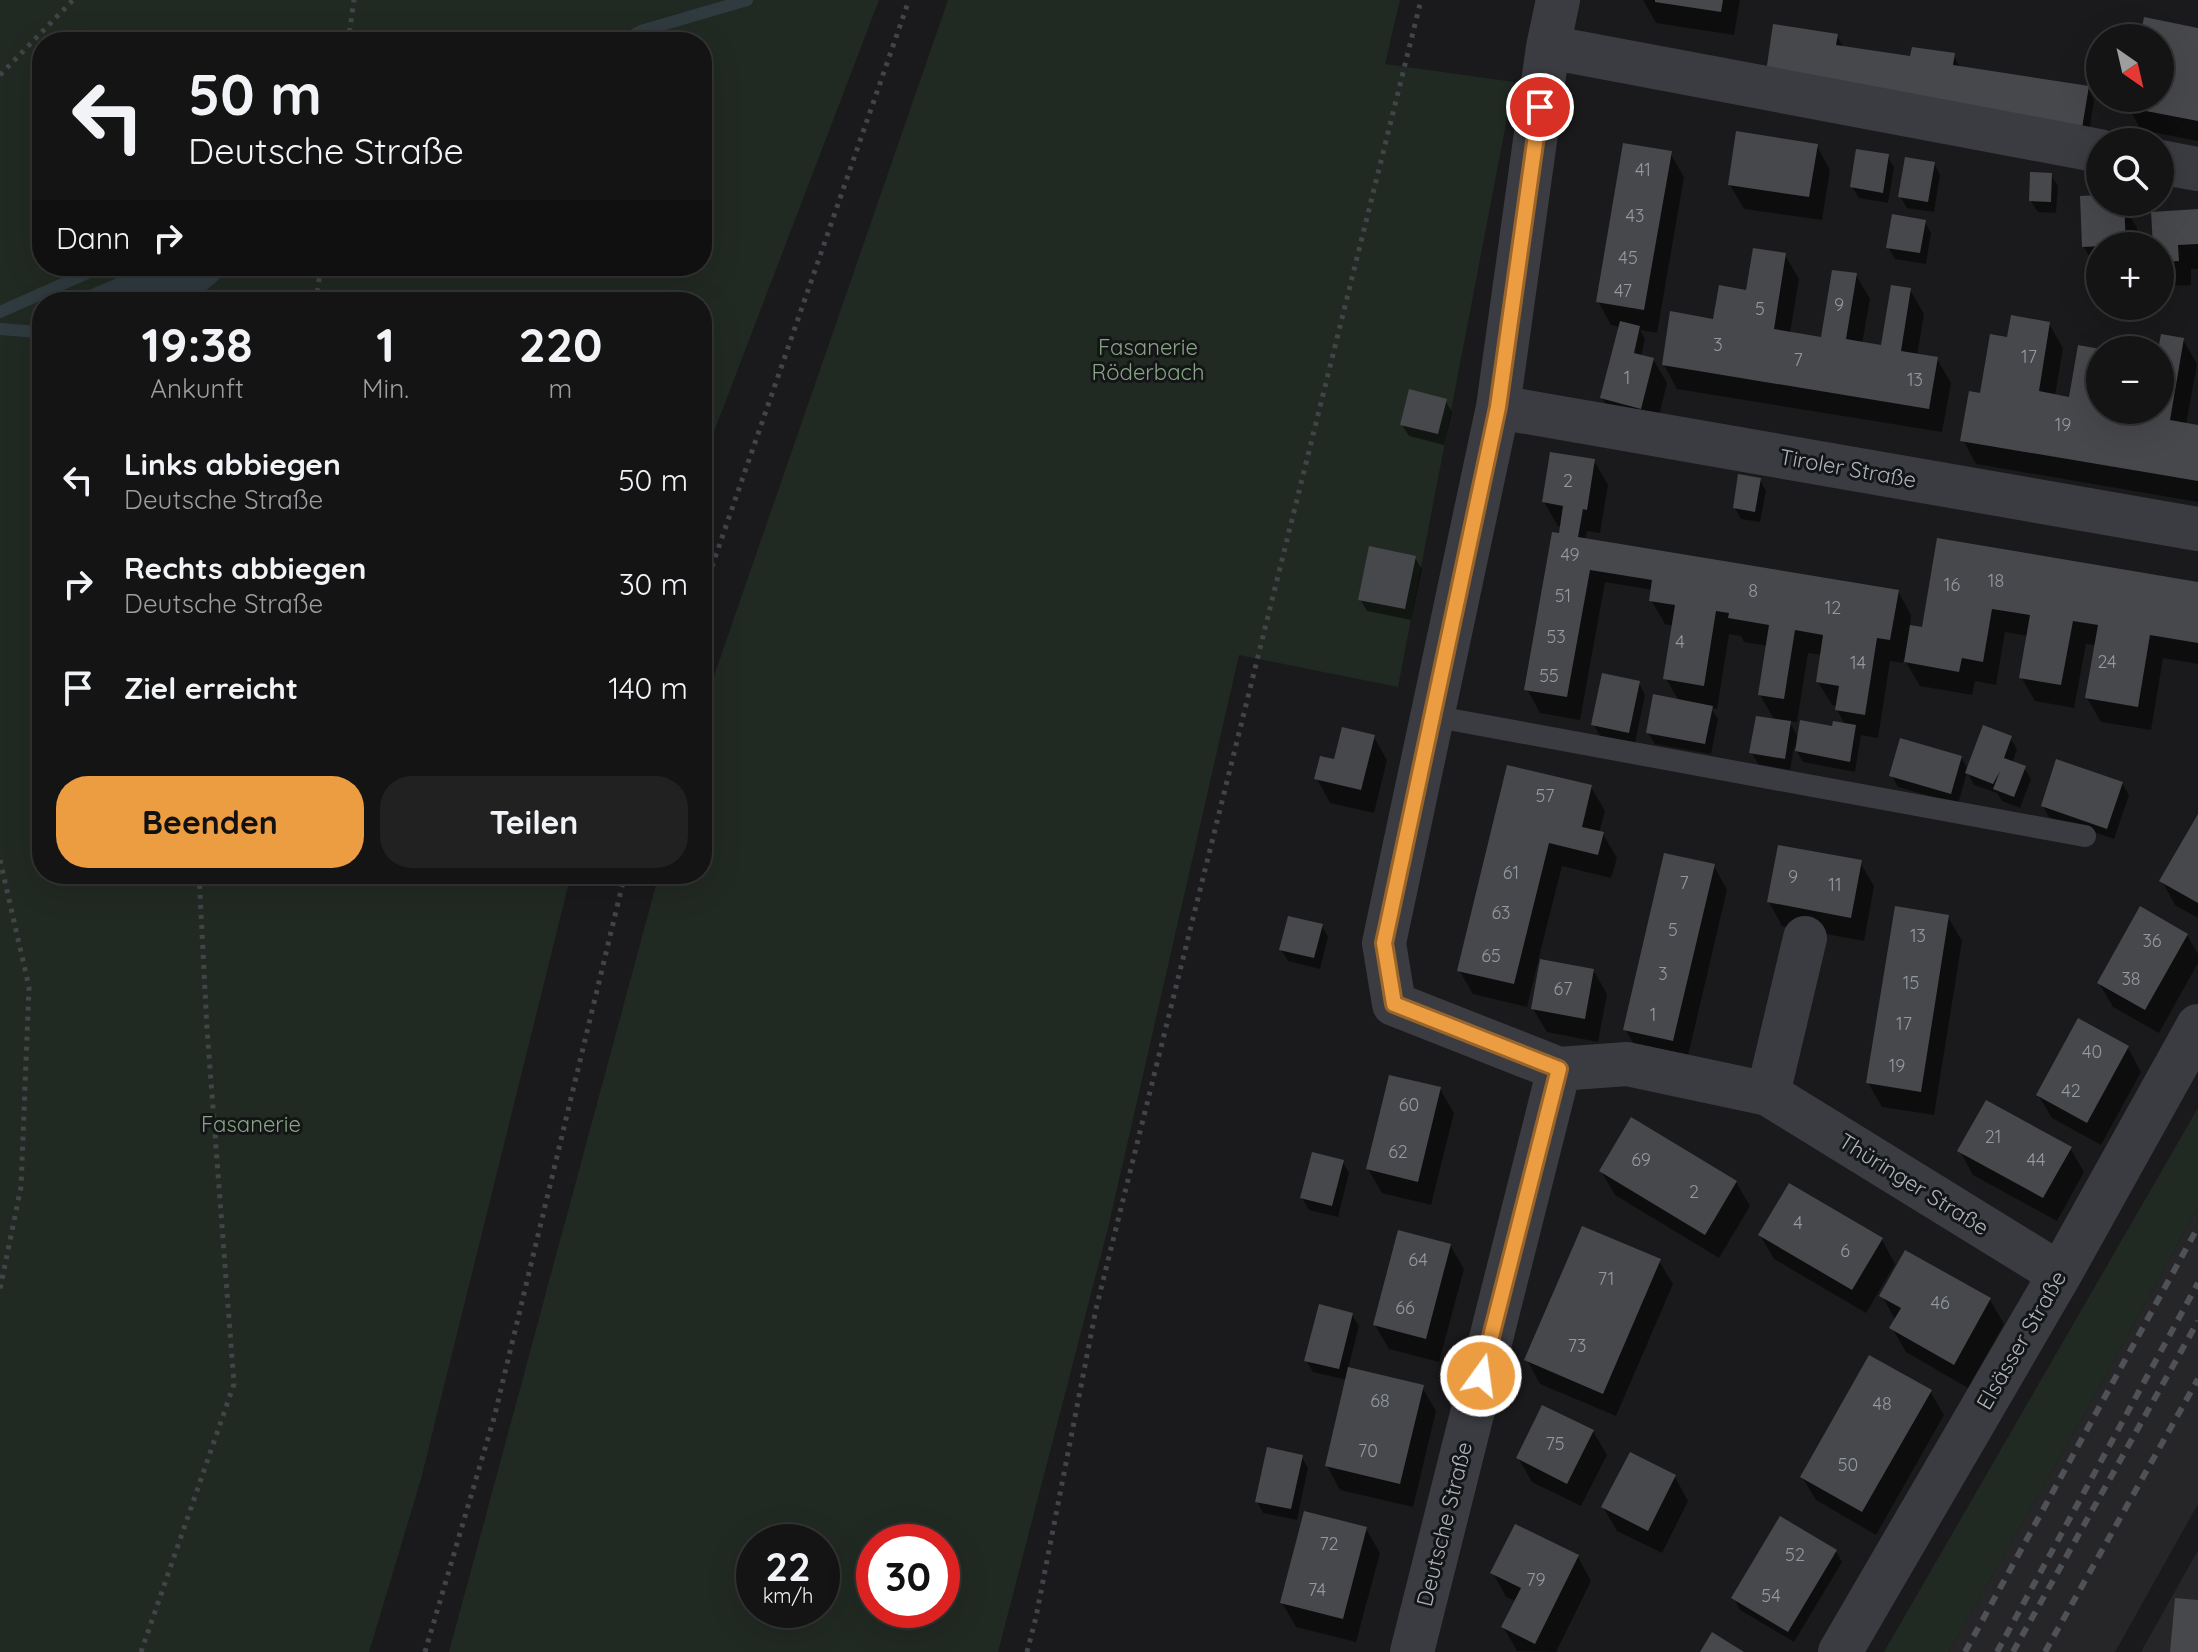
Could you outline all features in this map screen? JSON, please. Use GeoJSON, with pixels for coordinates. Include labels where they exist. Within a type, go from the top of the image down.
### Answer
{"type":"FeatureCollection","features":[{"type":"Feature","properties":{"kind":"street"},"geometry":{"type":"LineString","coordinates":[[1558,0],[1548,47],[1498,407],[1384,943],[1394,1004],[1559,1069]]}},
{"type":"Feature","properties":{"kind":"street"},"geometry":{"type":"LineString","coordinates":[[1548,47],[2086,148]]}},
{"type":"Feature","properties":{"kind":"street"},"geometry":{"type":"LineString","coordinates":[[2174,165],[2198,169]]}},
{"type":"Feature","properties":{"kind":"street","name":"Tiroler Straße"},"geometry":{"type":"LineString","coordinates":[[1498,407],[2198,529]]}},
{"type":"Feature","properties":{"kind":"street"},"geometry":{"type":"LineString","coordinates":[[1768,1094],[1805,938]]}},
{"type":"Feature","properties":{"kind":"street","name":"Elsässer Straße"},"geometry":{"type":"LineString","coordinates":[[1840,1652],[2060,1274],[2198,1026]]}},
{"type":"Feature","properties":{"kind":"street","name":"Thüringer Straße"},"geometry":{"type":"LineString","coordinates":[[1559,1069],[1627,1064],[1768,1094],[2060,1274]]}},
{"type":"Feature","properties":{"kind":"street","name":"Deutsche Straße"},"geometry":{"type":"LineString","coordinates":[[1412,1652],[1559,1069]]}},
{"type":"Feature","properties":{"kind":"lane"},"geometry":{"type":"LineString","coordinates":[[1432,716],[2085,836]]}},
{"type":"Feature","properties":{"kind":"path"},"geometry":{"type":"LineString","coordinates":[[42,32],[73,0]]}},
{"type":"Feature","properties":{"kind":"path"},"geometry":{"type":"LineString","coordinates":[[349,32],[354,0]]}},
{"type":"Feature","properties":{"kind":"path"},"geometry":{"type":"LineString","coordinates":[[712,566],[909,0]]}},
{"type":"Feature","properties":{"kind":"path"},"geometry":{"type":"LineString","coordinates":[[1027,1652],[1096,1309],[1421,0]]}},
{"type":"Feature","properties":{"kind":"path"},"geometry":{"type":"LineString","coordinates":[[0,75],[32,42]]}},
{"type":"Feature","properties":{"kind":"path"},"geometry":{"type":"LineString","coordinates":[[0,860],[29,987],[21,1187],[0,1289]]}},
{"type":"Feature","properties":{"kind":"path"},"geometry":{"type":"LineString","coordinates":[[141,1652],[234,1384],[207,1029],[200,884]]}},
{"type":"Feature","properties":{"kind":"path"},"geometry":{"type":"LineString","coordinates":[[425,1652],[494,1418],[623,884]]}},
{"type":"Feature","properties":{"kind":"shaded area"},"geometry":{"type":"Polygon","coordinates":[[[122,276],[223,276],[204,292],[84,292],[122,276]]]}},
{"type":"Feature","properties":{"kind":"shaded area"},"geometry":{"type":"Polygon","coordinates":[[[2198,1207],[2198,1504],[2115,1652],[1949,1652],[2085,1413],[2198,1207]]]}},
{"type":"Feature","properties":{"kind":"shaded area"},"geometry":{"type":"Polygon","coordinates":[[[2198,1550],[2198,1652],[2141,1652],[2198,1550]]]}},
{"type":"Feature","properties":{"kind":"green space","name":"Fasanerie"},"geometry":{"type":"Polygon","coordinates":[[[0,0],[879,0],[712,437],[712,292],[32,292],[32,884],[569,884],[421,1479],[369,1652],[0,1652],[0,0]]]}},
{"type":"Feature","properties":{"kind":"green space","name":"Fasanerie Röderbach"},"geometry":{"type":"Polygon","coordinates":[[[948,0],[1400,0],[1385,64],[1514,82],[1398,687],[1239,655],[1108,1228],[998,1652],[449,1652],[656,884],[712,884],[712,682],[948,0]]]}},
{"type":"Feature","properties":{"kind":"green space"},"geometry":{"type":"Polygon","coordinates":[[[2198,1108],[2198,1207],[1949,1652],[1884,1652],[2198,1108]]]}},
{"type":"Feature","properties":{"kind":"building"},"geometry":{"type":"Polygon","coordinates":[[[1655,0],[1723,0],[1721,12],[1655,0]]]}},
{"type":"Feature","properties":{"kind":"building"},"geometry":{"type":"Polygon","coordinates":[[[2144,17],[2198,28],[2198,121],[2151,112],[2174,112],[2174,24],[2143,24],[2144,17]]]}},
{"type":"Feature","properties":{"kind":"building"},"geometry":{"type":"Polygon","coordinates":[[[1773,24],[1838,34],[1836,45],[1910,56],[1912,47],[1955,53],[1953,65],[2086,86],[2086,104],[2082,128],[1765,79],[1773,24]]]}},
{"type":"Feature","properties":{"kind":"building"},"geometry":{"type":"Polygon","coordinates":[[[1736,131],[1818,144],[1809,197],[1728,185],[1736,131]]]}},
{"type":"Feature","properties":{"kind":"building"},"geometry":{"type":"Polygon","coordinates":[[[1623,143],[1672,151],[1644,310],[1596,302],[1623,143]]]}},
{"type":"Feature","properties":{"kind":"building"},"geometry":{"type":"Polygon","coordinates":[[[1856,149],[1889,154],[1883,193],[1850,187],[1856,149]]]}},
{"type":"Feature","properties":{"kind":"building"},"geometry":{"type":"Polygon","coordinates":[[[1905,157],[1935,162],[1928,202],[1898,197],[1905,157]]]}},
{"type":"Feature","properties":{"kind":"building"},"geometry":{"type":"Polygon","coordinates":[[[2030,172],[2052,173],[2051,202],[2029,201],[2030,172]]]}},
{"type":"Feature","properties":{"kind":"building"},"geometry":{"type":"Polygon","coordinates":[[[2080,196],[2086,196],[2086,216],[2125,216],[2125,232],[2086,232],[2086,247],[2082,247],[2080,196]]]}},
{"type":"Feature","properties":{"kind":"building"},"geometry":{"type":"Polygon","coordinates":[[[2198,209],[2198,244],[2178,245],[2179,261],[2174,261],[2174,232],[2152,232],[2151,216],[2174,216],[2174,211],[2198,209]]]}},
{"type":"Feature","properties":{"kind":"building"},"geometry":{"type":"Polygon","coordinates":[[[1892,214],[1926,220],[1920,253],[1886,248],[1892,214]]]}},
{"type":"Feature","properties":{"kind":"building"},"geometry":{"type":"Polygon","coordinates":[[[1753,248],[1786,253],[1774,329],[1821,337],[1832,270],[1857,273],[1846,339],[1881,345],[1891,285],[1911,288],[1901,351],[1938,357],[1929,409],[1662,365],[1670,311],[1713,319],[1719,285],[1746,290],[1753,248]]]}},
{"type":"Feature","properties":{"kind":"building"},"geometry":{"type":"Polygon","coordinates":[[[2011,315],[2050,322],[2039,391],[2069,397],[2078,345],[2086,346],[2086,424],[2174,424],[2174,421],[2198,425],[2198,481],[1960,441],[1969,391],[1980,393],[1990,334],[2007,337],[2011,315]]]}},
{"type":"Feature","properties":{"kind":"building"},"geometry":{"type":"Polygon","coordinates":[[[1620,321],[1640,326],[1634,353],[1654,358],[1641,409],[1600,398],[1620,321]]]}},
{"type":"Feature","properties":{"kind":"building"},"geometry":{"type":"Polygon","coordinates":[[[2174,336],[2184,338],[2174,397],[2174,336]]]}},
{"type":"Feature","properties":{"kind":"building"},"geometry":{"type":"Polygon","coordinates":[[[1409,389],[1447,399],[1438,434],[1400,425],[1409,389]]]}},
{"type":"Feature","properties":{"kind":"building"},"geometry":{"type":"Polygon","coordinates":[[[1550,452],[1595,459],[1587,510],[1583,509],[1578,537],[1899,590],[1890,640],[1877,638],[1865,715],[1835,710],[1839,686],[1816,682],[1823,635],[1795,630],[1784,699],[1758,695],[1769,625],[1728,618],[1729,613],[1716,611],[1704,686],[1663,679],[1675,605],[1649,601],[1652,580],[1590,570],[1567,697],[1524,690],[1552,532],[1559,533],[1563,506],[1542,502],[1550,452]]]}},
{"type":"Feature","properties":{"kind":"building"},"geometry":{"type":"Polygon","coordinates":[[[1738,474],[1761,478],[1755,512],[1733,508],[1738,474]]]}},
{"type":"Feature","properties":{"kind":"building"},"geometry":{"type":"Polygon","coordinates":[[[1937,538],[2198,582],[2198,643],[2150,635],[2138,707],[2085,698],[2098,625],[2073,621],[2061,685],[2019,678],[2030,615],[1992,609],[1983,662],[1962,658],[1959,672],[1904,662],[1910,625],[1922,627],[1937,538]]]}},
{"type":"Feature","properties":{"kind":"building"},"geometry":{"type":"Polygon","coordinates":[[[1369,546],[1416,556],[1405,609],[1358,600],[1369,546]]]}},
{"type":"Feature","properties":{"kind":"building"},"geometry":{"type":"Polygon","coordinates":[[[1602,673],[1640,681],[1629,733],[1591,725],[1602,673]]]}},
{"type":"Feature","properties":{"kind":"building"},"geometry":{"type":"Polygon","coordinates":[[[1653,694],[1713,706],[1705,744],[1646,733],[1653,694]]]}},
{"type":"Feature","properties":{"kind":"building"},"geometry":{"type":"Polygon","coordinates":[[[1756,716],[1791,721],[1785,759],[1749,753],[1756,716]]]}},
{"type":"Feature","properties":{"kind":"building"},"geometry":{"type":"Polygon","coordinates":[[[1800,720],[1832,726],[1833,721],[1856,725],[1850,762],[1795,751],[1800,720]]]}},
{"type":"Feature","properties":{"kind":"building"},"geometry":{"type":"Polygon","coordinates":[[[1983,725],[2012,736],[2004,758],[2026,766],[2014,797],[1993,789],[2000,771],[1993,784],[1965,773],[1983,725]]]}},
{"type":"Feature","properties":{"kind":"building"},"geometry":{"type":"Polygon","coordinates":[[[1342,727],[1375,735],[1361,790],[1314,779],[1320,756],[1334,759],[1342,727]]]}},
{"type":"Feature","properties":{"kind":"building"},"geometry":{"type":"Polygon","coordinates":[[[1900,738],[1962,756],[1951,794],[1889,776],[1900,738]]]}},
{"type":"Feature","properties":{"kind":"building"},"geometry":{"type":"Polygon","coordinates":[[[2056,759],[2123,782],[2107,829],[2041,806],[2056,759]]]}},
{"type":"Feature","properties":{"kind":"building"},"geometry":{"type":"Polygon","coordinates":[[[1507,765],[1592,785],[1582,827],[1604,832],[1598,855],[1549,843],[1514,984],[1457,971],[1507,765]]]}},
{"type":"Feature","properties":{"kind":"building"},"geometry":{"type":"Polygon","coordinates":[[[2198,814],[2198,903],[2159,881],[2198,814]]]}},
{"type":"Feature","properties":{"kind":"building"},"geometry":{"type":"Polygon","coordinates":[[[1778,845],[1862,860],[1851,918],[1767,902],[1778,845]]]}},
{"type":"Feature","properties":{"kind":"building"},"geometry":{"type":"Polygon","coordinates":[[[1664,853],[1715,864],[1673,1041],[1623,1030],[1664,853]]]}},
{"type":"Feature","properties":{"kind":"building"},"geometry":{"type":"Polygon","coordinates":[[[1895,906],[1949,915],[1921,1092],[1866,1083],[1895,906]]]}},
{"type":"Feature","properties":{"kind":"building"},"geometry":{"type":"Polygon","coordinates":[[[2140,906],[2188,934],[2145,1010],[2097,983],[2140,906]]]}},
{"type":"Feature","properties":{"kind":"building"},"geometry":{"type":"Polygon","coordinates":[[[1288,916],[1323,924],[1314,958],[1279,950],[1288,916]]]}},
{"type":"Feature","properties":{"kind":"building"},"geometry":{"type":"Polygon","coordinates":[[[1540,959],[1594,969],[1585,1019],[1531,1009],[1540,959]]]}},
{"type":"Feature","properties":{"kind":"building"},"geometry":{"type":"Polygon","coordinates":[[[2078,1018],[2129,1046],[2087,1123],[2036,1095],[2078,1018]]]}},
{"type":"Feature","properties":{"kind":"building"},"geometry":{"type":"Polygon","coordinates":[[[1389,1075],[1441,1087],[1418,1182],[1366,1169],[1389,1075]]]}},
{"type":"Feature","properties":{"kind":"building"},"geometry":{"type":"Polygon","coordinates":[[[1986,1100],[2072,1147],[2043,1198],[1957,1151],[1986,1100]]]}},
{"type":"Feature","properties":{"kind":"building"},"geometry":{"type":"Polygon","coordinates":[[[1631,1117],[1737,1181],[1705,1235],[1599,1171],[1631,1117]]]}},
{"type":"Feature","properties":{"kind":"building"},"geometry":{"type":"Polygon","coordinates":[[[1312,1152],[1344,1160],[1332,1206],[1300,1198],[1312,1152]]]}},
{"type":"Feature","properties":{"kind":"building"},"geometry":{"type":"Polygon","coordinates":[[[1789,1183],[1883,1238],[1852,1290],[1758,1235],[1789,1183]]]}},
{"type":"Feature","properties":{"kind":"building"},"geometry":{"type":"Polygon","coordinates":[[[1582,1226],[1661,1259],[1603,1394],[1524,1360],[1582,1226]]]}},
{"type":"Feature","properties":{"kind":"building"},"geometry":{"type":"Polygon","coordinates":[[[1398,1230],[1451,1244],[1426,1339],[1373,1325],[1398,1230]]]}},
{"type":"Feature","properties":{"kind":"building"},"geometry":{"type":"Polygon","coordinates":[[[1905,1250],[1991,1298],[1954,1365],[1889,1328],[1901,1308],[1879,1296],[1905,1250]]]}},
{"type":"Feature","properties":{"kind":"building"},"geometry":{"type":"Polygon","coordinates":[[[1319,1304],[1353,1313],[1339,1369],[1304,1361],[1319,1304]]]}},
{"type":"Feature","properties":{"kind":"building"},"geometry":{"type":"Polygon","coordinates":[[[1869,1355],[1932,1390],[1862,1512],[1800,1477],[1869,1355]]]}},
{"type":"Feature","properties":{"kind":"building"},"geometry":{"type":"Polygon","coordinates":[[[1348,1367],[1424,1385],[1400,1484],[1325,1466],[1348,1367]]]}},
{"type":"Feature","properties":{"kind":"building"},"geometry":{"type":"Polygon","coordinates":[[[1542,1405],[1594,1430],[1567,1484],[1516,1458],[1542,1405]]]}},
{"type":"Feature","properties":{"kind":"building"},"geometry":{"type":"Polygon","coordinates":[[[1267,1447],[1303,1455],[1291,1509],[1255,1502],[1267,1447]]]}},
{"type":"Feature","properties":{"kind":"building"},"geometry":{"type":"Polygon","coordinates":[[[1630,1452],[1676,1475],[1648,1531],[1601,1507],[1630,1452]]]}},
{"type":"Feature","properties":{"kind":"building"},"geometry":{"type":"Polygon","coordinates":[[[1304,1511],[1367,1527],[1343,1619],[1280,1603],[1304,1511]]]}},
{"type":"Feature","properties":{"kind":"building"},"geometry":{"type":"Polygon","coordinates":[[[1780,1516],[1837,1550],[1788,1632],[1731,1598],[1780,1516]]]}},
{"type":"Feature","properties":{"kind":"building"},"geometry":{"type":"Polygon","coordinates":[[[1515,1524],[1579,1555],[1535,1644],[1501,1627],[1521,1588],[1490,1573],[1515,1524]]]}},
{"type":"Feature","properties":{"kind":"building"},"geometry":{"type":"Polygon","coordinates":[[[2175,1598],[2198,1600],[2198,1652],[2170,1652],[2175,1598]]]}},
{"type":"Feature","properties":{"kind":"building"},"geometry":{"type":"Polygon","coordinates":[[[1712,1632],[1744,1652],[1700,1652],[1712,1632]]]}},
{"type":"Feature","properties":{"kind":"waterway"},"geometry":{"type":"LineString","coordinates":[[639,32],[747,0]]}},
{"type":"Feature","properties":{"kind":"waterway"},"geometry":{"type":"LineString","coordinates":[[45,292],[81,276]]}},
{"type":"Feature","properties":{"kind":"waterway"},"geometry":{"type":"LineString","coordinates":[[0,312],[32,298]]}},
{"type":"Feature","properties":{"kind":"waterway"},"geometry":{"type":"LineString","coordinates":[[0,329],[32,332]]}},
{"type":"Feature","properties":{"kind":"railway"},"geometry":{"type":"LineString","coordinates":[[1965,1652],[2198,1227]]}},
{"type":"Feature","properties":{"kind":"railway"},"geometry":{"type":"LineString","coordinates":[[1997,1652],[2198,1283]]}},
{"type":"Feature","properties":{"kind":"railway"},"geometry":{"type":"LineString","coordinates":[[2013,1652],[2198,1321]]}},
{"type":"Feature","properties":{"kind":"railway"},"geometry":{"type":"LineString","coordinates":[[2045,1652],[2198,1379]]}},
{"type":"Feature","properties":{"kind":"route"},"geometry":{"type":"LineString","coordinates":[[1481,1376],[1559,1069],[1394,1004],[1384,943],[1498,407],[1540,107]]}}]}
